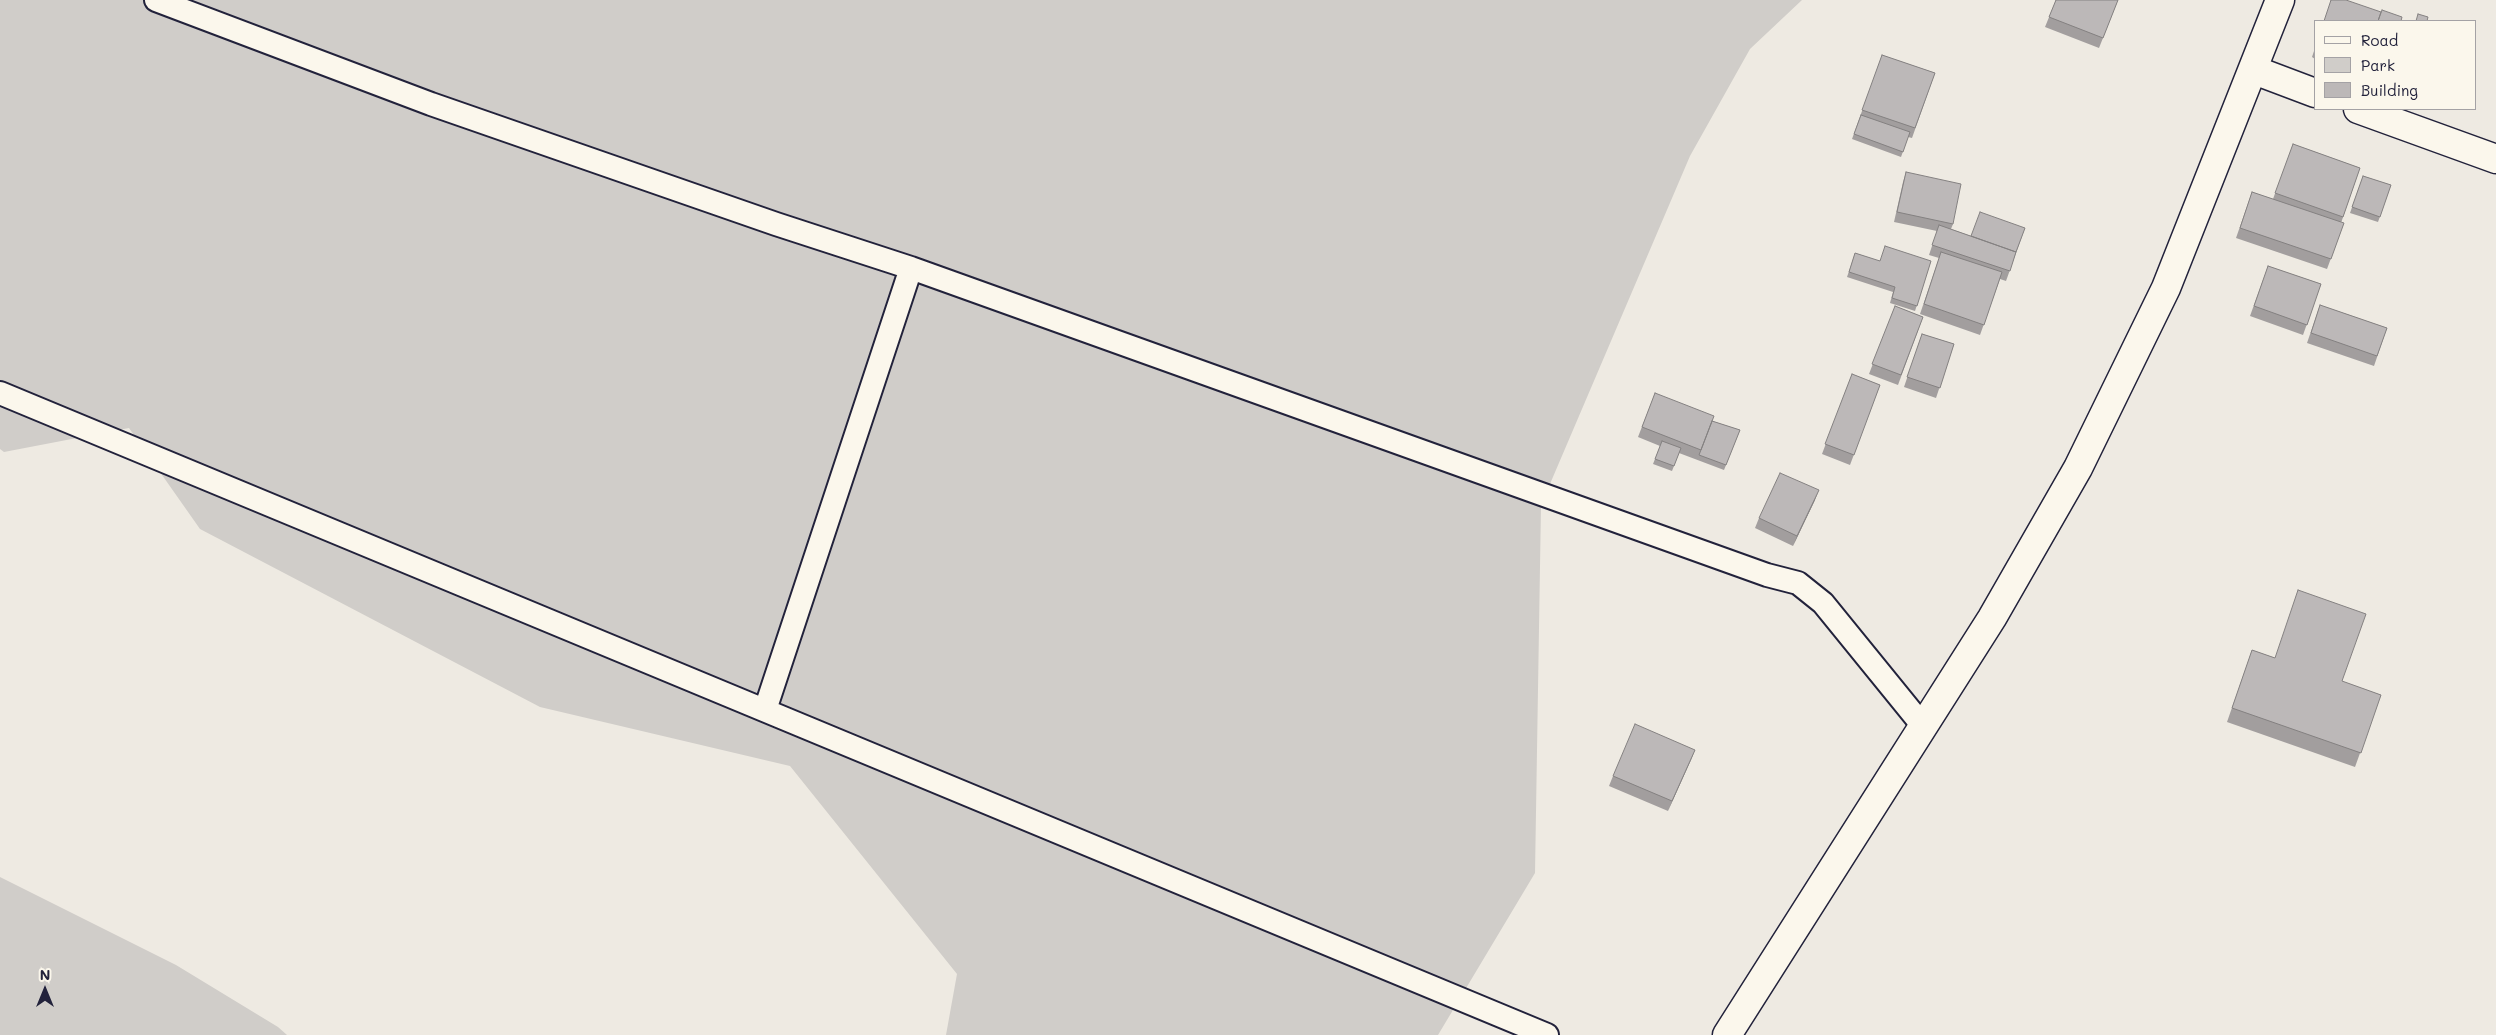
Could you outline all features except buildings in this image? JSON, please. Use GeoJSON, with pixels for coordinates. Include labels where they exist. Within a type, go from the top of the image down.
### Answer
{"type":"FeatureCollection","features":[{"type":"Feature","properties":{"kind":"street"},"geometry":{"type":"LineString","coordinates":[[1727,1035],[1992,618],[2078,468],[2166,288],[2254,70],[2280,0]]}},
{"type":"Feature","properties":{"kind":"street"},"geometry":{"type":"LineString","coordinates":[[2254,70],[2314,93]]}},
{"type":"Feature","properties":{"kind":"street"},"geometry":{"type":"LineString","coordinates":[[2361,110],[2496,159]]}},
{"type":"Feature","properties":{"kind":"lane"},"geometry":{"type":"LineString","coordinates":[[156,0],[431,104],[776,224],[911,268],[1758,572],[1798,583],[1823,603],[1923,726]]}},
{"type":"Feature","properties":{"kind":"lane"},"geometry":{"type":"LineString","coordinates":[[765,710],[911,268]]}},
{"type":"Feature","properties":{"kind":"lane"},"geometry":{"type":"LineString","coordinates":[[0,393],[1547,1035]]}},
{"type":"Feature","properties":{"kind":"green space"},"geometry":{"type":"Polygon","coordinates":[[[0,0],[1802,0],[1750,49],[1690,156],[1541,505],[1535,873],[1438,1035],[946,1035],[957,974],[790,766],[540,707],[200,529],[129,428],[4,452],[0,449],[0,0]]]}},
{"type":"Feature","properties":{"kind":"green space"},"geometry":{"type":"Polygon","coordinates":[[[0,877],[176,965],[278,1027],[287,1035],[0,1035],[0,877]]]}}]}
